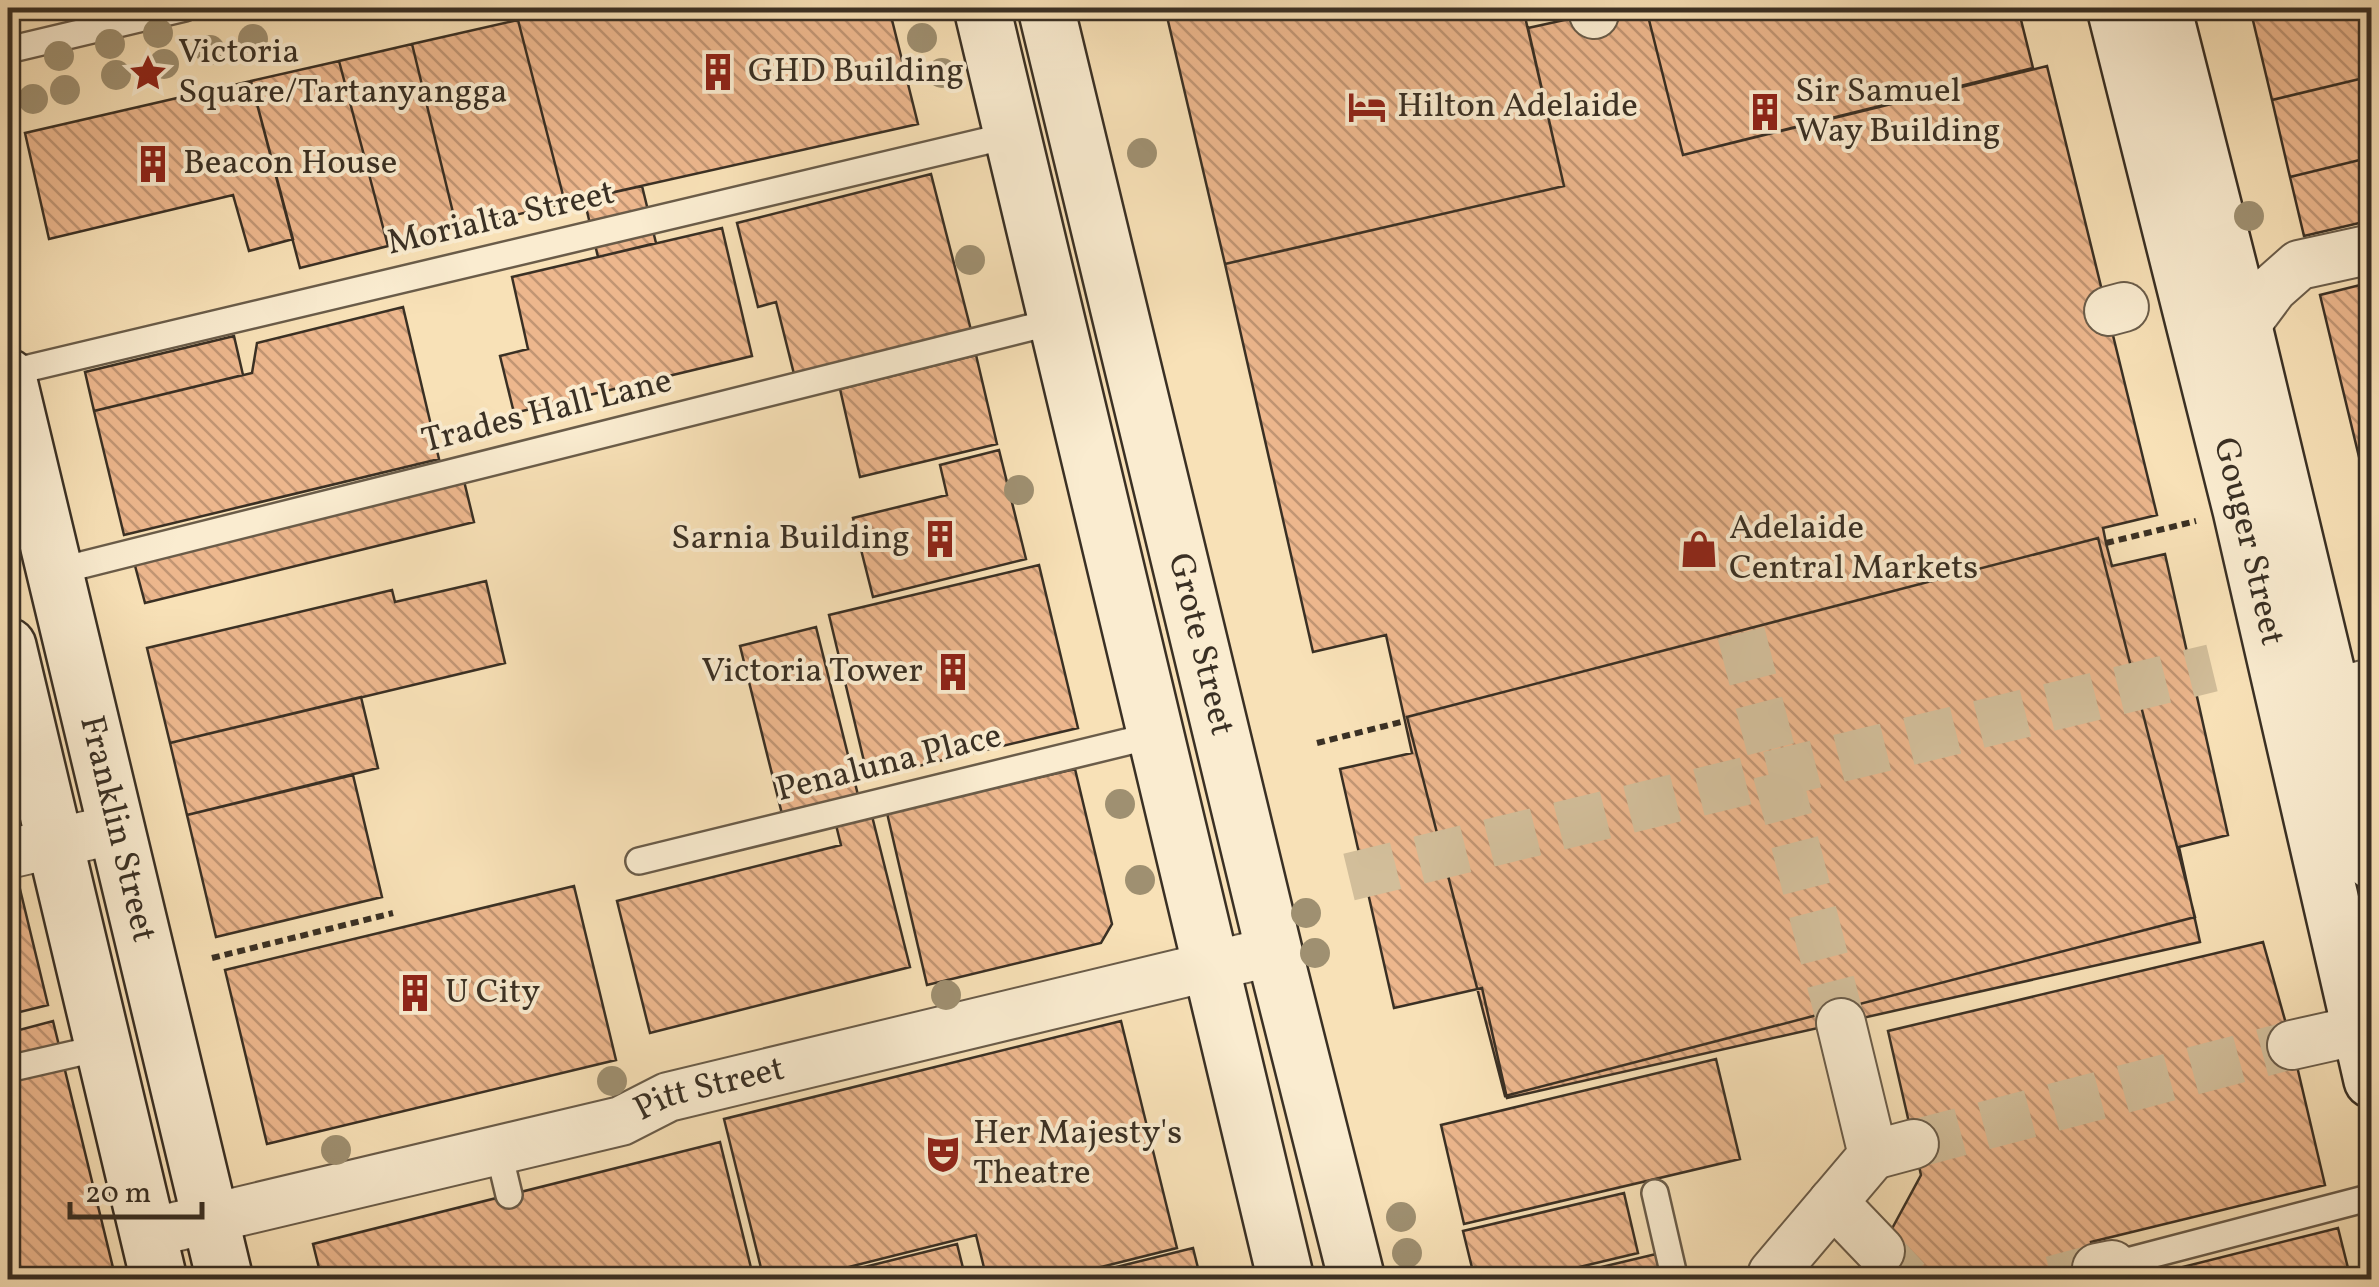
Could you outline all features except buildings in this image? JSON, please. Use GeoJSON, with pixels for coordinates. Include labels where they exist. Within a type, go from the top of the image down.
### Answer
{"type":"FeatureCollection","features":[{"type":"Feature","properties":{"kind":"street","name":"Grote Street"},"geometry":{"type":"LineString","coordinates":[[982,8],[1286,1280]]}},
{"type":"Feature","properties":{"kind":"street","name":"Grote Street"},"geometry":{"type":"LineString","coordinates":[[1046,8],[1357,1280]]}},
{"type":"Feature","properties":{"kind":"street","name":"Gouger Street"},"geometry":{"type":"LineString","coordinates":[[2114,8],[2240,510],[2365,1055]]}},
{"type":"Feature","properties":{"kind":"street","name":"Gouger Street"},"geometry":{"type":"LineString","coordinates":[[2163,8],[2244,327],[2351,688],[2372,861]]}},
{"type":"Feature","properties":{"kind":"street"},"geometry":{"type":"LineString","coordinates":[[2244,327],[2273,288],[2298,265],[2372,249]]}},
{"type":"Feature","properties":{"kind":"street","name":"Franklin Street"},"geometry":{"type":"LineString","coordinates":[[8,375],[225,1280]]}},
{"type":"Feature","properties":{"kind":"street","name":"Franklin Street"},"geometry":{"type":"LineString","coordinates":[[8,646],[31,849],[104,1047],[154,1256]]}},
{"type":"Feature","properties":{"kind":"street"},"geometry":{"type":"LineString","coordinates":[[31,849],[116,829]]}},
{"type":"Feature","properties":{"kind":"street","name":"Pitt Street"},"geometry":{"type":"LineString","coordinates":[[154,1256],[210,1217],[621,1120],[668,1097],[1274,951]]}},
{"type":"Feature","properties":{"kind":"street"},"geometry":{"type":"LineString","coordinates":[[1774,1280],[1773,1273],[1833,1202],[1893,1150],[1840,1023]]}},
{"type":"Feature","properties":{"kind":"street"},"geometry":{"type":"LineString","coordinates":[[2292,1044],[2365,1055]]}},
{"type":"Feature","properties":{"kind":"street"},"geometry":{"type":"LineString","coordinates":[[1833,1202],[1880,1251]]}},
{"type":"Feature","properties":{"kind":"lane"},"geometry":{"type":"LineString","coordinates":[[8,50],[185,8]]}},
{"type":"Feature","properties":{"kind":"lane","name":"Morialta Street"},"geometry":{"type":"LineString","coordinates":[[8,375],[1011,135]]}},
{"type":"Feature","properties":{"kind":"lane","name":"Trades Hall Lane"},"geometry":{"type":"LineString","coordinates":[[54,572],[1056,321]]}},
{"type":"Feature","properties":{"kind":"lane","name":"Penaluna Place"},"geometry":{"type":"LineString","coordinates":[[639,860],[1156,735]]}},
{"type":"Feature","properties":{"kind":"lane"},"geometry":{"type":"LineString","coordinates":[[8,1069],[104,1047]]}},
{"type":"Feature","properties":{"kind":"lane"},"geometry":{"type":"LineString","coordinates":[[498,1149],[509,1195]]}},
{"type":"Feature","properties":{"kind":"lane"},"geometry":{"type":"LineString","coordinates":[[1655,1194],[1675,1280]]}},
{"type":"Feature","properties":{"kind":"lane"},"geometry":{"type":"LineString","coordinates":[[2105,1266],[2372,1197]]}},
{"type":"Feature","properties":{"kind":"path"},"geometry":{"type":"LineString","coordinates":[[2106,543],[2240,510]]}},
{"type":"Feature","properties":{"kind":"path"},"geometry":{"type":"LineString","coordinates":[[1316,743],[1405,720]]}},
{"type":"Feature","properties":{"kind":"path"},"geometry":{"type":"LineString","coordinates":[[212,958],[394,912]]}},
{"type":"Feature","properties":{"kind":"tunnel"},"geometry":{"type":"LineString","coordinates":[[1741,633],[1841,1023]]}},
{"type":"Feature","properties":{"kind":"tunnel"},"geometry":{"type":"LineString","coordinates":[[1349,877],[2212,668]]}},
{"type":"Feature","properties":{"kind":"tunnel"},"geometry":{"type":"LineString","coordinates":[[1914,1144],[2292,1045]]}},
{"type":"Feature","properties":{"kind":"tunnel"},"geometry":{"type":"LineString","coordinates":[[1880,1251],[1907,1280]]}},
{"type":"Feature","properties":{"kind":"tunnel"},"geometry":{"type":"LineString","coordinates":[[2052,1280],[2097,1268]]}},
{"type":"Feature","properties":{"kind":"place","name":"GHD Building"},"geometry":{"type":"Point","coordinates":[718,72]}},
{"type":"Feature","properties":{"kind":"place","name":"Victoria Square/Tartanyangga"},"geometry":{"type":"Point","coordinates":[148,73]}},
{"type":"Feature","properties":{"kind":"place","name":"Hilton Adelaide"},"geometry":{"type":"Point","coordinates":[1367,107]}},
{"type":"Feature","properties":{"kind":"place","name":"Sir Samuel Way Building"},"geometry":{"type":"Point","coordinates":[1765,112]}},
{"type":"Feature","properties":{"kind":"place","name":"Beacon House"},"geometry":{"type":"Point","coordinates":[153,164]}},
{"type":"Feature","properties":{"kind":"place","name":"Sarnia Building"},"geometry":{"type":"Point","coordinates":[940,539]}},
{"type":"Feature","properties":{"kind":"place","name":"Adelaide Central Markets"},"geometry":{"type":"Point","coordinates":[1699,549]}},
{"type":"Feature","properties":{"kind":"place","name":"Victoria Tower"},"geometry":{"type":"Point","coordinates":[953,672]}},
{"type":"Feature","properties":{"kind":"place","name":"U City"},"geometry":{"type":"Point","coordinates":[415,993]}},
{"type":"Feature","properties":{"kind":"place","name":"Her Majesty's Theatre"},"geometry":{"type":"Point","coordinates":[943,1154]}}]}
